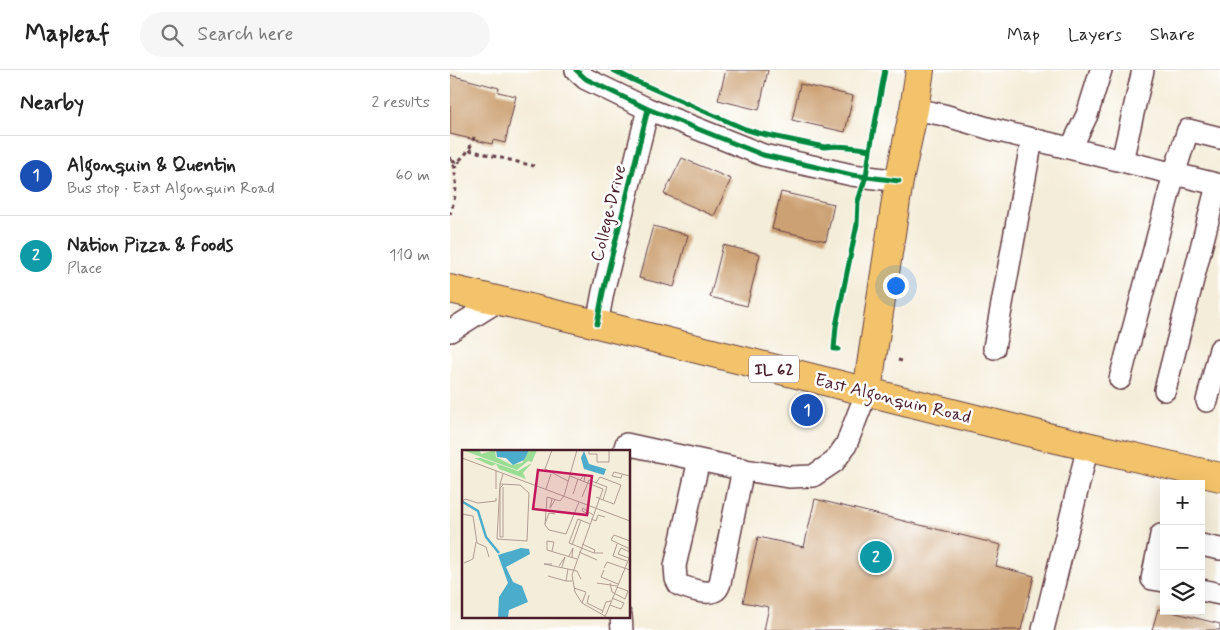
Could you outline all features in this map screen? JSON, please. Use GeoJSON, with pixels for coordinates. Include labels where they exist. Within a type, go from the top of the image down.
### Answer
{"type":"FeatureCollection","features":[{"type":"Feature","properties":{"kind":"main road"},"geometry":{"type":"LineString","coordinates":[[867,391],[899,181],[914,110],[920,70]]}},
{"type":"Feature","properties":{"kind":"main road","name":"East Algonquin Road"},"geometry":{"type":"LineString","coordinates":[[450,289],[1220,477]]}},
{"type":"Feature","properties":{"kind":"street"},"geometry":{"type":"LineString","coordinates":[[576,70],[586,79],[648,109],[763,155],[852,175],[899,181]]}},
{"type":"Feature","properties":{"kind":"street"},"geometry":{"type":"LineString","coordinates":[[1071,148],[1086,115],[1101,70]]}},
{"type":"Feature","properties":{"kind":"street"},"geometry":{"type":"LineString","coordinates":[[1122,161],[1143,70]]}},
{"type":"Feature","properties":{"kind":"street","name":"College Drive"},"geometry":{"type":"LineString","coordinates":[[597,324],[603,292],[648,109]]}},
{"type":"Feature","properties":{"kind":"street"},"geometry":{"type":"LineString","coordinates":[[914,110],[944,115],[990,129],[1218,185],[1165,390]]}},
{"type":"Feature","properties":{"kind":"street"},"geometry":{"type":"LineString","coordinates":[[1120,379],[1174,174],[1188,130],[1220,138]]}},
{"type":"Feature","properties":{"kind":"street"},"geometry":{"type":"LineString","coordinates":[[994,348],[1032,139]]}},
{"type":"Feature","properties":{"kind":"street"},"geometry":{"type":"LineString","coordinates":[[450,331],[498,301]]}},
{"type":"Feature","properties":{"kind":"street"},"geometry":{"type":"LineString","coordinates":[[1207,401],[1220,349]]}},
{"type":"Feature","properties":{"kind":"street"},"geometry":{"type":"LineString","coordinates":[[624,450],[626,444],[789,478],[813,476],[834,462],[846,445],[867,391]]}},
{"type":"Feature","properties":{"kind":"street"},"geometry":{"type":"LineString","coordinates":[[1043,630],[1088,446]]}},
{"type":"Feature","properties":{"kind":"street"},"geometry":{"type":"LineString","coordinates":[[699,460],[675,566],[676,579],[679,585],[690,589],[711,592],[717,590],[720,584],[743,469]]}},
{"type":"Feature","properties":{"kind":"street"},"geometry":{"type":"LineString","coordinates":[[1160,544],[1152,579],[1160,580]]}},
{"type":"Feature","properties":{"kind":"street"},"geometry":{"type":"LineString","coordinates":[[1205,546],[1220,549]]}},
{"type":"Feature","properties":{"kind":"street"},"geometry":{"type":"LineString","coordinates":[[1205,591],[1220,594]]}},
{"type":"Feature","properties":{"kind":"path"},"geometry":{"type":"LineString","coordinates":[[454,167],[459,166],[459,161],[469,150],[475,135]]}},
{"type":"Feature","properties":{"kind":"path"},"geometry":{"type":"LineString","coordinates":[[469,150],[534,166]]}},
{"type":"Feature","properties":{"kind":"path"},"geometry":{"type":"LineString","coordinates":[[450,157],[454,167],[456,183],[456,192],[450,214]]}},
{"type":"Feature","properties":{"kind":"path"},"geometry":{"type":"LineString","coordinates":[[452,162],[459,161]]}},
{"type":"Feature","properties":{"kind":"path"},"geometry":{"type":"LineString","coordinates":[[898,360],[902,361],[902,364]]}},
{"type":"Feature","properties":{"kind":"building"},"geometry":{"type":"Polygon","coordinates":[[[726,70],[768,70],[759,110],[718,100],[726,70]]]}},
{"type":"Feature","properties":{"kind":"building"},"geometry":{"type":"Polygon","coordinates":[[[450,75],[499,88],[498,92],[516,96],[505,143],[493,140],[492,144],[450,134],[450,75]]]}},
{"type":"Feature","properties":{"kind":"building"},"geometry":{"type":"Polygon","coordinates":[[[800,84],[853,96],[845,132],[792,120],[800,84]]]}},
{"type":"Feature","properties":{"kind":"building"},"geometry":{"type":"Polygon","coordinates":[[[682,158],[731,179],[714,216],[664,194],[682,158]]]}},
{"type":"Feature","properties":{"kind":"building"},"geometry":{"type":"Polygon","coordinates":[[[781,192],[834,204],[826,241],[772,229],[781,192]]]}},
{"type":"Feature","properties":{"kind":"building"},"geometry":{"type":"Polygon","coordinates":[[[653,226],[688,235],[674,287],[639,278],[653,226]]]}},
{"type":"Feature","properties":{"kind":"building"},"geometry":{"type":"Polygon","coordinates":[[[723,245],[760,254],[747,306],[710,297],[723,245]]]}},
{"type":"Feature","properties":{"kind":"building"},"geometry":{"type":"Polygon","coordinates":[[[815,499],[1001,545],[996,566],[1034,576],[1021,630],[764,630],[769,607],[743,602],[758,537],[804,547],[815,499]]]}},
{"type":"Feature","properties":{"kind":"building"},"geometry":{"type":"Polygon","coordinates":[[[1158,609],[1160,609],[1160,615],[1184,615],[1220,624],[1220,630],[1152,630],[1158,609]]]}},
{"type":"Feature","properties":{"kind":"cycle path"},"geometry":{"type":"LineString","coordinates":[[576,70],[586,79],[648,109],[763,155],[852,175],[899,181]]}},
{"type":"Feature","properties":{"kind":"cycle path"},"geometry":{"type":"LineString","coordinates":[[613,70],[745,129],[824,147],[836,146],[870,150]]}},
{"type":"Feature","properties":{"kind":"cycle path"},"geometry":{"type":"LineString","coordinates":[[838,349],[834,349],[836,326],[857,224],[858,201],[866,176],[885,70]]}},
{"type":"Feature","properties":{"kind":"cycle path"},"geometry":{"type":"LineString","coordinates":[[597,324],[603,292],[648,109]]}},
{"type":"Feature","properties":{"kind":"place","name":"Algonquin & Quentin"},"geometry":{"type":"Point","coordinates":[807,410]}},
{"type":"Feature","properties":{"kind":"place","name":"Nation Pizza & Foods"},"geometry":{"type":"Point","coordinates":[876,557]}}]}
